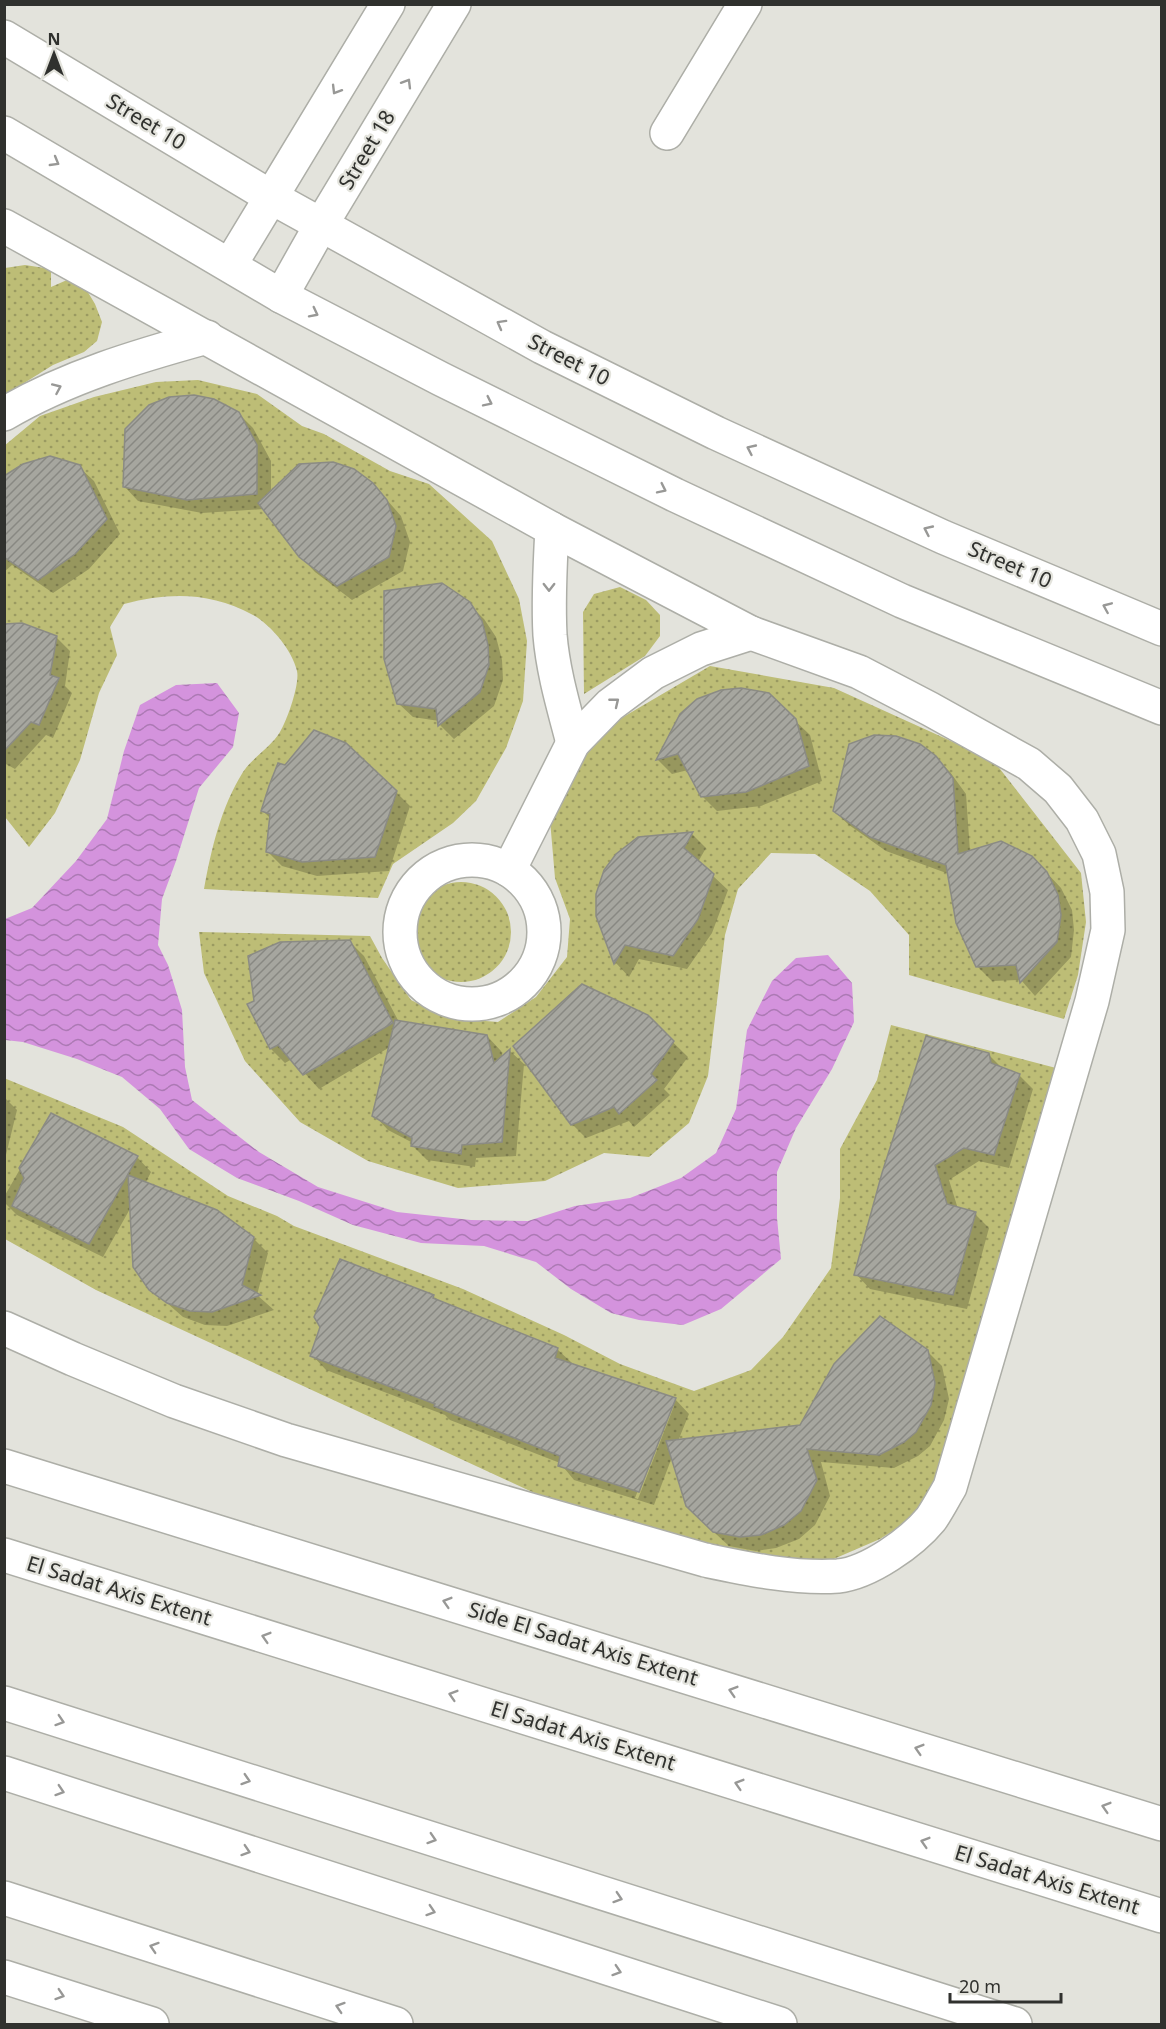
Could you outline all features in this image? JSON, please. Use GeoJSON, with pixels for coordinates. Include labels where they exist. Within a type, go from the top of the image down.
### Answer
{"type":"FeatureCollection","features":[{"type":"Feature","properties":{"kind":"street"},"geometry":{"type":"LineString","coordinates":[[230,265],[388,4]]}},
{"type":"Feature","properties":{"kind":"street","name":"Street 18"},"geometry":{"type":"LineString","coordinates":[[281,296],[454,4]]}},
{"type":"Feature","properties":{"kind":"street"},"geometry":{"type":"LineString","coordinates":[[667,133],[745,4]]}},
{"type":"Feature","properties":{"kind":"street","name":"Street 10"},"geometry":{"type":"LineString","coordinates":[[4,37],[271,197],[542,347],[716,433],[943,537],[1161,629]]}},
{"type":"Feature","properties":{"kind":"street"},"geometry":{"type":"LineString","coordinates":[[4,133],[281,296],[441,379],[675,495],[902,600],[1161,708]]}},
{"type":"Feature","properties":{"kind":"street"},"geometry":{"type":"LineString","coordinates":[[4,226],[552,529],[751,633],[859,672],[1029,764],[1058,789],[1082,820],[1099,854],[1107,892],[1108,930],[1092,1001],[962,1453],[950,1487],[931,1519],[906,1544],[875,1564],[840,1576],[797,1575],[705,1560],[286,1440],[174,1401],[4,1328]]}},
{"type":"Feature","properties":{"kind":"street"},"geometry":{"type":"LineString","coordinates":[[4,414],[105,368],[156,351],[207,338]]}},
{"type":"Feature","properties":{"kind":"street"},"geometry":{"type":"LineString","coordinates":[[552,529],[548,583],[550,637],[559,691],[573,743]]}},
{"type":"Feature","properties":{"kind":"street"},"geometry":{"type":"LineString","coordinates":[[509,870],[573,743],[610,705],[653,673],[701,649],[751,633]]}},
{"type":"Feature","properties":{"kind":"street"},"geometry":{"type":"LineString","coordinates":[[482,861],[509,870],[531,891],[544,919],[543,950],[529,978],[505,997],[475,1005],[444,999],[419,982],[404,956],[400,925],[408,898],[427,876],[453,863],[482,861]]}},
{"type":"Feature","properties":{"kind":"street","name":"Side El Sadat Axis Extent"},"geometry":{"type":"LineString","coordinates":[[4,1466],[1161,1824]]}},
{"type":"Feature","properties":{"kind":"street","name":"El Sadat Axis Extent"},"geometry":{"type":"LineString","coordinates":[[4,1556],[1161,1916]]}},
{"type":"Feature","properties":{"kind":"street"},"geometry":{"type":"LineString","coordinates":[[4,1703],[1015,2025]]}},
{"type":"Feature","properties":{"kind":"street"},"geometry":{"type":"LineString","coordinates":[[4,1773],[780,2025]]}},
{"type":"Feature","properties":{"kind":"street"},"geometry":{"type":"LineString","coordinates":[[4,1898],[396,2025]]}},
{"type":"Feature","properties":{"kind":"street"},"geometry":{"type":"LineString","coordinates":[[4,1977],[152,2025]]}},
{"type":"Feature","properties":{"kind":"shaded area"},"geometry":{"type":"Polygon","coordinates":[[[25,265],[51,269],[51,287],[67,280],[86,289],[102,322],[97,341],[84,352],[53,365],[5,395],[5,268],[25,265]]]}},
{"type":"Feature","properties":{"kind":"shaded area"},"geometry":{"type":"Polygon","coordinates":[[[198,380],[257,394],[302,426],[324,434],[390,471],[429,484],[492,541],[519,599],[527,641],[523,701],[506,748],[476,801],[453,823],[393,864],[378,898],[204,889],[214,844],[235,785],[247,767],[280,732],[297,684],[297,671],[291,655],[267,625],[237,607],[205,598],[158,597],[124,604],[110,627],[117,655],[99,693],[80,760],[55,813],[29,847],[5,817],[4,446],[40,416],[94,397],[156,382],[198,380]]]}},
{"type":"Feature","properties":{"kind":"shaded area"},"geometry":{"type":"Polygon","coordinates":[[[620,587],[646,600],[660,615],[660,636],[645,656],[584,694],[583,612],[594,594],[620,587]]]}},
{"type":"Feature","properties":{"kind":"shaded area"},"geometry":{"type":"Polygon","coordinates":[[[710,666],[834,688],[993,760],[1081,873],[1086,922],[1078,975],[1064,1019],[909,975],[909,935],[870,891],[815,854],[771,853],[738,889],[725,935],[708,1076],[689,1123],[649,1157],[604,1153],[545,1181],[458,1188],[368,1161],[300,1122],[245,1061],[204,973],[199,932],[370,936],[411,1000],[448,1018],[498,1022],[536,997],[567,957],[570,919],[555,878],[550,820],[572,767],[613,723],[710,666]]]}},
{"type":"Feature","properties":{"kind":"shaded area"},"geometry":{"type":"Polygon","coordinates":[[[461,882],[480,886],[497,896],[507,913],[511,932],[507,951],[497,968],[480,978],[461,982],[442,978],[425,968],[415,951],[411,932],[415,913],[425,896],[442,886],[461,882]]]}},
{"type":"Feature","properties":{"kind":"shaded area"},"geometry":{"type":"Polygon","coordinates":[[[891,1025],[1056,1068],[959,1425],[920,1514],[880,1539],[822,1564],[767,1568],[586,1517],[96,1290],[5,1239],[4,1078],[123,1127],[228,1196],[277,1216],[294,1226],[463,1289],[564,1335],[620,1364],[694,1391],[751,1370],[783,1337],[831,1268],[840,1198],[840,1149],[877,1080],[891,1025]]]}},
{"type":"Feature","properties":{"kind":"water"},"geometry":{"type":"Polygon","coordinates":[[[217,683],[239,713],[233,747],[199,788],[162,899],[158,945],[168,965],[182,1010],[185,1067],[192,1100],[259,1152],[318,1187],[397,1212],[471,1220],[528,1221],[575,1206],[630,1198],[681,1178],[716,1153],[736,1109],[747,1030],[772,981],[796,958],[828,955],[852,983],[854,1022],[832,1069],[796,1128],[777,1172],[777,1218],[781,1259],[721,1309],[683,1325],[639,1320],[611,1313],[571,1289],[536,1262],[484,1246],[421,1243],[353,1225],[299,1201],[237,1178],[189,1149],[160,1109],[122,1077],[77,1059],[23,1042],[5,1040],[5,919],[32,908],[76,861],[107,819],[124,751],[140,705],[176,685],[217,683]]]}},
{"type":"Feature","properties":{"kind":"building"},"geometry":{"type":"Polygon","coordinates":[[[194,395],[214,399],[239,412],[257,445],[257,494],[187,500],[123,487],[125,429],[149,405],[169,397],[194,395]]]}},
{"type":"Feature","properties":{"kind":"building"},"geometry":{"type":"Polygon","coordinates":[[[50,456],[80,465],[107,519],[75,554],[38,580],[4,557],[4,476],[23,464],[50,456]]]}},
{"type":"Feature","properties":{"kind":"building"},"geometry":{"type":"Polygon","coordinates":[[[333,462],[354,469],[373,483],[387,500],[396,526],[389,557],[337,586],[299,557],[258,503],[299,464],[333,462]]]}},
{"type":"Feature","properties":{"kind":"building"},"geometry":{"type":"Polygon","coordinates":[[[442,583],[470,602],[482,621],[488,645],[489,665],[480,692],[438,726],[436,709],[397,704],[384,659],[384,591],[442,583]]]}},
{"type":"Feature","properties":{"kind":"building"},"geometry":{"type":"Polygon","coordinates":[[[22,623],[57,636],[50,675],[59,678],[39,725],[31,722],[4,751],[4,624],[22,623]]]}},
{"type":"Feature","properties":{"kind":"building"},"geometry":{"type":"Polygon","coordinates":[[[741,688],[769,693],[796,719],[809,766],[746,792],[701,797],[678,754],[656,760],[680,714],[697,699],[721,690],[741,688]]]}},
{"type":"Feature","properties":{"kind":"building"},"geometry":{"type":"Polygon","coordinates":[[[314,730],[346,743],[397,791],[375,857],[302,862],[266,852],[270,814],[261,811],[278,763],[285,765],[314,730]]]}},
{"type":"Feature","properties":{"kind":"building"},"geometry":{"type":"Polygon","coordinates":[[[874,735],[896,736],[920,744],[936,756],[953,778],[958,854],[1001,841],[1032,856],[1047,872],[1058,895],[1061,915],[1057,942],[1020,983],[1016,965],[976,967],[956,923],[946,865],[870,837],[833,811],[849,744],[874,735]]]}},
{"type":"Feature","properties":{"kind":"building"},"geometry":{"type":"Polygon","coordinates":[[[693,832],[684,848],[714,874],[698,919],[673,956],[625,945],[614,964],[596,916],[596,894],[604,870],[616,854],[638,837],[693,832]]]}},
{"type":"Feature","properties":{"kind":"building"},"geometry":{"type":"Polygon","coordinates":[[[350,940],[393,1023],[303,1075],[278,1045],[270,1049],[247,1004],[254,1001],[248,956],[280,942],[350,940]]]}},
{"type":"Feature","properties":{"kind":"building"},"geometry":{"type":"Polygon","coordinates":[[[582,984],[648,1015],[674,1041],[651,1074],[657,1080],[619,1114],[614,1107],[571,1125],[513,1046],[582,984]]]}},
{"type":"Feature","properties":{"kind":"building"},"geometry":{"type":"Polygon","coordinates":[[[395,1020],[487,1035],[494,1063],[510,1049],[502,1142],[462,1145],[461,1154],[411,1146],[412,1138],[372,1116],[395,1020]]]}},
{"type":"Feature","properties":{"kind":"building"},"geometry":{"type":"Polygon","coordinates":[[[926,1036],[989,1053],[991,1063],[1020,1074],[994,1155],[964,1148],[935,1165],[947,1204],[976,1212],[953,1295],[854,1275],[882,1173],[926,1036]]]}},
{"type":"Feature","properties":{"kind":"building"},"geometry":{"type":"Polygon","coordinates":[[[51,1113],[138,1156],[89,1244],[12,1206],[24,1178],[19,1168],[51,1113]]]}},
{"type":"Feature","properties":{"kind":"building"},"geometry":{"type":"Polygon","coordinates":[[[128,1175],[217,1210],[254,1237],[242,1285],[261,1295],[212,1312],[190,1311],[167,1303],[149,1290],[133,1267],[128,1175]]]}},
{"type":"Feature","properties":{"kind":"building"},"geometry":{"type":"Polygon","coordinates":[[[340,1259],[434,1295],[433,1298],[558,1348],[555,1358],[676,1398],[639,1492],[558,1466],[560,1456],[434,1406],[435,1404],[310,1356],[320,1327],[314,1317],[340,1259]]]}},
{"type":"Feature","properties":{"kind":"building"},"geometry":{"type":"Polygon","coordinates":[[[880,1316],[928,1350],[935,1383],[931,1405],[916,1432],[904,1442],[879,1455],[807,1449],[817,1480],[801,1511],[784,1525],[761,1535],[740,1537],[713,1532],[686,1506],[666,1441],[800,1425],[834,1364],[880,1316]]]}}]}
